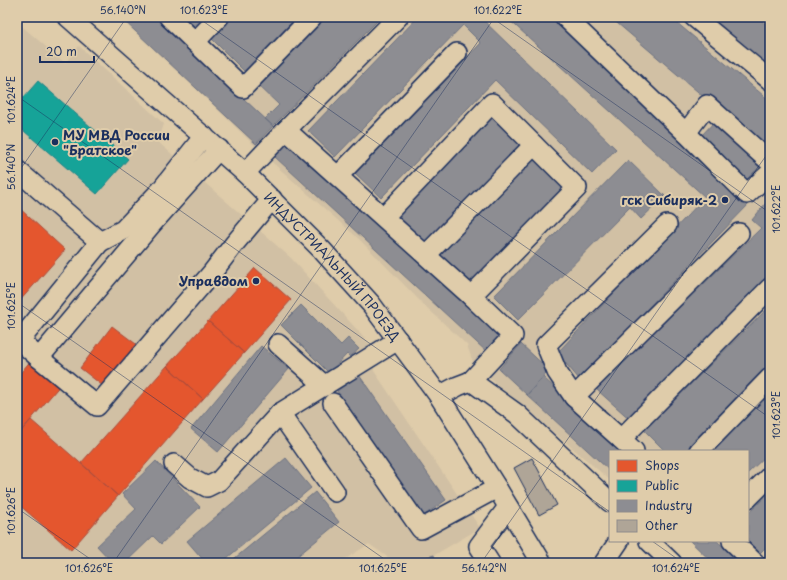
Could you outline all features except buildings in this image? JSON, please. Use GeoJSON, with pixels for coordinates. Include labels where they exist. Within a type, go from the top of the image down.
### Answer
{"type":"FeatureCollection","features":[{"type":"Feature","properties":{"kind":"street","name":"ИНДУСТРИАЛЬНЫЙ ПРОЕЗД"},"geometry":{"type":"LineString","coordinates":[[68,17],[245,173],[321,249],[371,304],[439,396],[542,563]]}},
{"type":"Feature","properties":{"kind":"street"},"geometry":{"type":"LineString","coordinates":[[169,17],[243,88],[312,17]]}},
{"type":"Feature","properties":{"kind":"street"},"geometry":{"type":"LineString","coordinates":[[195,42],[219,17]]}},
{"type":"Feature","properties":{"kind":"street"},"geometry":{"type":"LineString","coordinates":[[245,173],[398,17]]}},
{"type":"Feature","properties":{"kind":"street"},"geometry":{"type":"LineString","coordinates":[[565,17],[747,194],[770,173]]}},
{"type":"Feature","properties":{"kind":"street"},"geometry":{"type":"LineString","coordinates":[[694,17],[770,80]]}},
{"type":"Feature","properties":{"kind":"street"},"geometry":{"type":"LineString","coordinates":[[338,176],[457,53]]}},
{"type":"Feature","properties":{"kind":"street"},"geometry":{"type":"LineString","coordinates":[[384,217],[492,103],[578,188],[471,296]]}},
{"type":"Feature","properties":{"kind":"street"},"geometry":{"type":"LineString","coordinates":[[686,134],[707,105],[770,162]]}},
{"type":"Feature","properties":{"kind":"street"},"geometry":{"type":"LineString","coordinates":[[286,130],[514,336],[472,381],[458,386],[439,396]]}},
{"type":"Feature","properties":{"kind":"street"},"geometry":{"type":"LineString","coordinates":[[123,230],[161,190],[204,136]]}},
{"type":"Feature","properties":{"kind":"street"},"geometry":{"type":"LineString","coordinates":[[426,255],[534,145]]}},
{"type":"Feature","properties":{"kind":"street"},"geometry":{"type":"LineString","coordinates":[[39,358],[151,225],[219,149]]}},
{"type":"Feature","properties":{"kind":"street"},"geometry":{"type":"LineString","coordinates":[[17,170],[100,242]]}},
{"type":"Feature","properties":{"kind":"street"},"geometry":{"type":"LineString","coordinates":[[151,225],[123,230],[100,242],[18,343],[39,358],[97,406],[211,274],[272,199]]}},
{"type":"Feature","properties":{"kind":"street"},"geometry":{"type":"LineString","coordinates":[[667,225],[546,345],[557,372],[574,397],[628,445],[770,288]]}},
{"type":"Feature","properties":{"kind":"street"},"geometry":{"type":"LineString","coordinates":[[574,397],[739,233]]}},
{"type":"Feature","properties":{"kind":"street"},"geometry":{"type":"LineString","coordinates":[[174,464],[190,478],[206,487],[219,481],[280,413],[398,340]]}},
{"type":"Feature","properties":{"kind":"street"},"geometry":{"type":"LineString","coordinates":[[278,344],[325,386]]}},
{"type":"Feature","properties":{"kind":"street"},"geometry":{"type":"LineString","coordinates":[[700,450],[770,378]]}},
{"type":"Feature","properties":{"kind":"street"},"geometry":{"type":"LineString","coordinates":[[472,381],[517,414],[609,501]]}},
{"type":"Feature","properties":{"kind":"street"},"geometry":{"type":"LineString","coordinates":[[333,403],[422,529],[497,488]]}},
{"type":"Feature","properties":{"kind":"street"},"geometry":{"type":"LineString","coordinates":[[280,413],[335,492]]}},
{"type":"Feature","properties":{"kind":"street"},"geometry":{"type":"LineString","coordinates":[[749,497],[770,476]]}},
{"type":"Feature","properties":{"kind":"street"},"geometry":{"type":"LineString","coordinates":[[490,563],[479,546],[508,507]]}},
{"type":"Feature","properties":{"kind":"street"},"geometry":{"type":"LineString","coordinates":[[604,563],[618,542]]}},
{"type":"Feature","properties":{"kind":"street"},"geometry":{"type":"LineString","coordinates":[[650,542],[672,563]]}},
{"type":"Feature","properties":{"kind":"street"},"geometry":{"type":"LineString","coordinates":[[733,542],[755,563]]}},
{"type":"Feature","properties":{"kind":"shaded area"},"geometry":{"type":"Polygon","coordinates":[[[119,17],[770,17],[770,563],[712,563],[691,542],[749,542],[749,450],[609,450],[609,479],[474,365],[467,345],[423,304],[360,240],[265,156],[119,17]]]}},
{"type":"Feature","properties":{"kind":"shaded area"},"geometry":{"type":"Polygon","coordinates":[[[17,22],[65,63],[79,46],[164,124],[158,142],[291,258],[374,348],[374,371],[480,528],[421,563],[396,563],[369,544],[339,563],[24,563],[17,560],[17,22]]]}},
{"type":"Feature","properties":{"kind":"place","name":"МУ МВД России \"Братское\""},"geometry":{"type":"Point","coordinates":[55,142]}},
{"type":"Feature","properties":{"kind":"place","name":"гск Сибиряк-2"},"geometry":{"type":"Point","coordinates":[725,200]}},
{"type":"Feature","properties":{"kind":"place","name":"Управдом"},"geometry":{"type":"Point","coordinates":[256,281]}}]}
